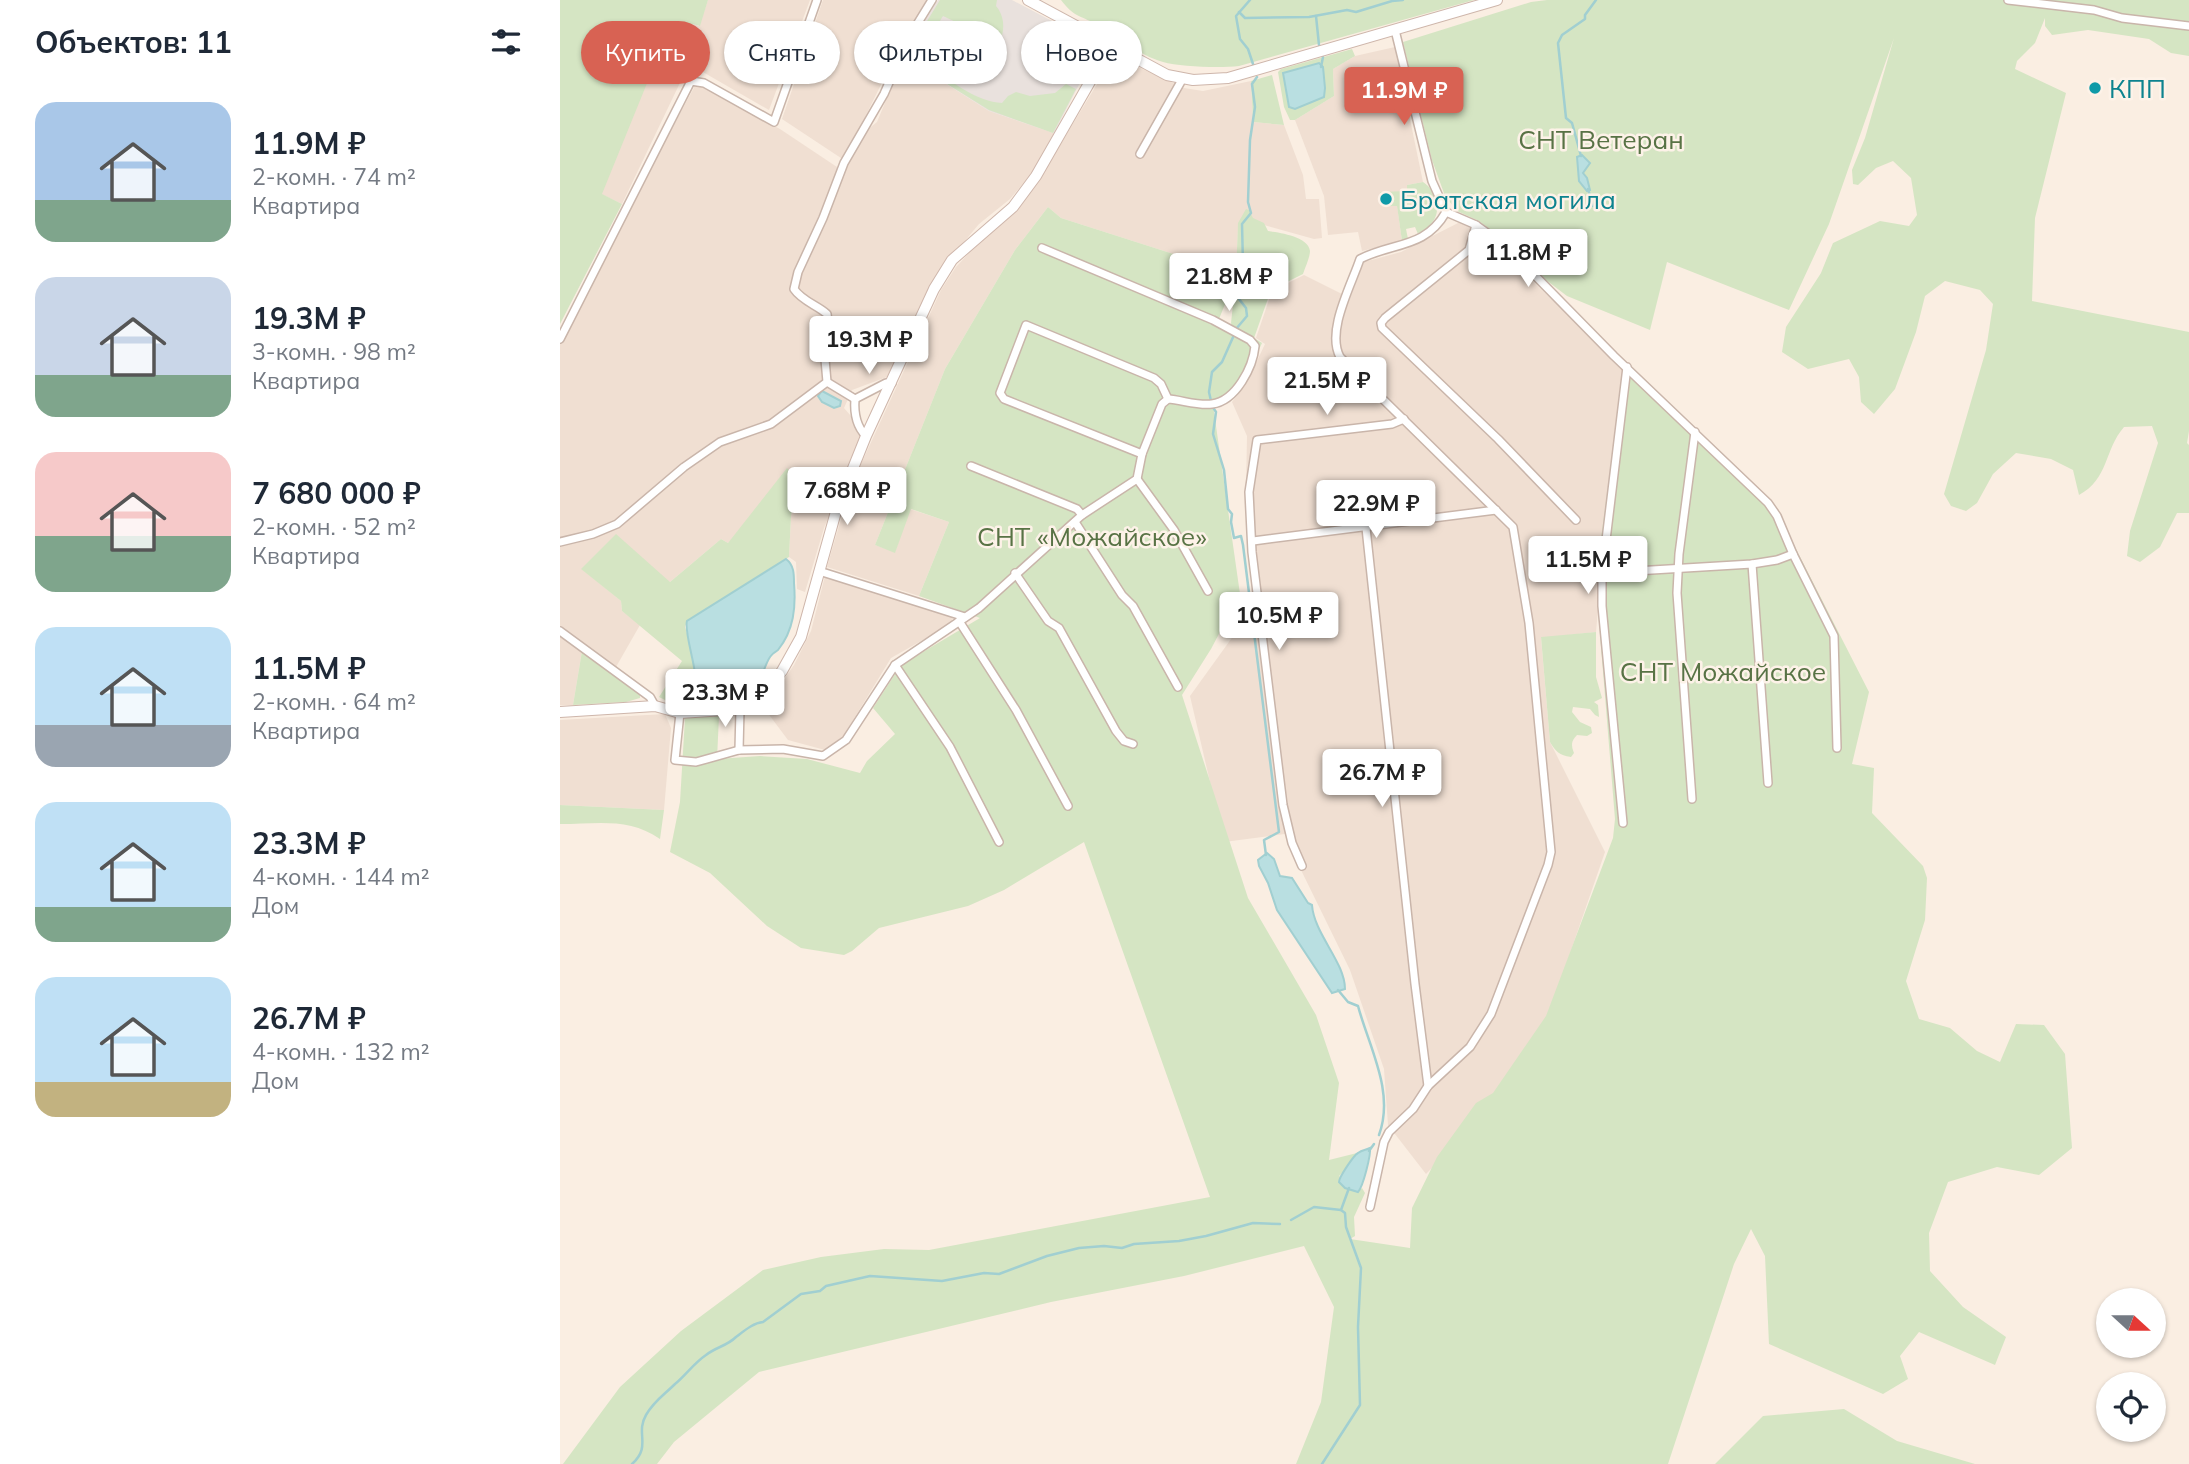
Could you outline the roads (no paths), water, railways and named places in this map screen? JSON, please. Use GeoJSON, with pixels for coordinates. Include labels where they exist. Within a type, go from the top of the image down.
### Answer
{"type":"FeatureCollection","features":[{"type":"Feature","properties":{"kind":"street"},"geometry":{"type":"LineString","coordinates":[[560,339],[691,81],[704,83],[774,122],[817,0]]}},
{"type":"Feature","properties":{"kind":"street"},"geometry":{"type":"LineString","coordinates":[[827,382],[824,348],[829,329],[827,314],[820,307],[799,297],[794,289],[797,272],[823,218],[844,163],[884,94],[908,39],[932,0]]}},
{"type":"Feature","properties":{"kind":"street"},"geometry":{"type":"LineString","coordinates":[[1028,0],[1067,21]]}},
{"type":"Feature","properties":{"kind":"street"},"geometry":{"type":"LineString","coordinates":[[1142,62],[1167,75],[1193,80],[1228,78],[1497,0]]}},
{"type":"Feature","properties":{"kind":"street"},"geometry":{"type":"LineString","coordinates":[[2008,0],[2094,10],[2122,18],[2189,26]]}},
{"type":"Feature","properties":{"kind":"street"},"geometry":{"type":"LineString","coordinates":[[1395,30],[1432,181],[1446,212],[1476,225],[1507,247],[1614,356],[1768,503],[1777,516],[1834,636],[1837,748]]}},
{"type":"Feature","properties":{"kind":"street"},"geometry":{"type":"LineString","coordinates":[[1140,154],[1183,78]]}},
{"type":"Feature","properties":{"kind":"street"},"geometry":{"type":"LineString","coordinates":[[560,712],[655,706],[680,713],[740,709],[759,699],[782,671],[801,637],[837,508],[866,436],[934,289],[952,260],[1013,207],[1037,176],[1089,84]]}},
{"type":"Feature","properties":{"kind":"street"},"geometry":{"type":"LineString","coordinates":[[1370,1207],[1384,1142],[1389,1132],[1413,1108],[1428,1086],[1470,1047],[1491,1014],[1548,865],[1550,852],[1529,623],[1513,527],[1340,357],[1335,348],[1334,332],[1360,259],[1425,237],[1438,225],[1446,212]]}},
{"type":"Feature","properties":{"kind":"street"},"geometry":{"type":"LineString","coordinates":[[1476,225],[1469,250],[1385,318],[1381,323],[1382,328],[1498,439],[1576,520]]}},
{"type":"Feature","properties":{"kind":"street"},"geometry":{"type":"LineString","coordinates":[[680,713],[675,760],[696,762],[739,750],[783,749],[823,756],[846,740],[895,665],[979,608],[1082,515],[1137,479],[1142,454],[1162,404],[1168,399],[1212,404],[1228,398],[1239,385],[1254,356],[1255,346],[1250,340],[1213,320],[1042,248]]}},
{"type":"Feature","properties":{"kind":"street"},"geometry":{"type":"LineString","coordinates":[[1142,454],[1004,399],[1000,393],[1026,325],[1154,378],[1161,384],[1168,399]]}},
{"type":"Feature","properties":{"kind":"street"},"geometry":{"type":"LineString","coordinates":[[1623,824],[1602,606],[1602,573],[1627,367]]}},
{"type":"Feature","properties":{"kind":"street"},"geometry":{"type":"LineString","coordinates":[[827,382],[855,399]]}},
{"type":"Feature","properties":{"kind":"street"},"geometry":{"type":"LineString","coordinates":[[560,542],[593,534],[617,524],[684,467],[720,442],[771,424],[827,382]]}},
{"type":"Feature","properties":{"kind":"street"},"geometry":{"type":"LineString","coordinates":[[855,399],[886,383],[892,383]]}},
{"type":"Feature","properties":{"kind":"street"},"geometry":{"type":"LineString","coordinates":[[855,399],[854,413],[866,436]]}},
{"type":"Feature","properties":{"kind":"street"},"geometry":{"type":"LineString","coordinates":[[1302,866],[1292,843],[1283,805],[1252,552],[1249,492],[1257,440],[1392,424],[1404,419]]}},
{"type":"Feature","properties":{"kind":"street"},"geometry":{"type":"LineString","coordinates":[[1692,799],[1677,593],[1695,432]]}},
{"type":"Feature","properties":{"kind":"street"},"geometry":{"type":"LineString","coordinates":[[971,466],[1077,509],[1082,515]]}},
{"type":"Feature","properties":{"kind":"street"},"geometry":{"type":"LineString","coordinates":[[1137,479],[1174,530],[1208,591]]}},
{"type":"Feature","properties":{"kind":"street"},"geometry":{"type":"LineString","coordinates":[[1253,541],[1496,510]]}},
{"type":"Feature","properties":{"kind":"street"},"geometry":{"type":"LineString","coordinates":[[1075,522],[1122,595],[1133,606],[1178,687]]}},
{"type":"Feature","properties":{"kind":"street"},"geometry":{"type":"LineString","coordinates":[[1366,528],[1428,1086]]}},
{"type":"Feature","properties":{"kind":"street"},"geometry":{"type":"LineString","coordinates":[[1602,573],[1752,564],[1793,554]]}},
{"type":"Feature","properties":{"kind":"street"},"geometry":{"type":"LineString","coordinates":[[1752,564],[1768,783]]}},
{"type":"Feature","properties":{"kind":"street"},"geometry":{"type":"LineString","coordinates":[[819,570],[962,619],[1016,710],[1068,806]]}},
{"type":"Feature","properties":{"kind":"street"},"geometry":{"type":"LineString","coordinates":[[1015,573],[1048,621],[1059,628],[1115,731],[1124,741],[1133,744]]}},
{"type":"Feature","properties":{"kind":"street"},"geometry":{"type":"LineString","coordinates":[[560,631],[650,697],[655,706]]}},
{"type":"Feature","properties":{"kind":"street"},"geometry":{"type":"LineString","coordinates":[[895,665],[950,747],[999,842]]}},
{"type":"Feature","properties":{"kind":"street"},"geometry":{"type":"LineString","coordinates":[[739,750],[740,709]]}},
{"type":"Feature","properties":{"kind":"water"},"geometry":{"type":"Polygon","coordinates":[[[1319,63],[1323,67],[1324,97],[1295,109],[1289,107],[1283,73],[1319,63]]]}},
{"type":"Feature","properties":{"kind":"water"},"geometry":{"type":"Polygon","coordinates":[[[1582,155],[1590,163],[1583,173],[1590,190],[1587,191],[1579,181],[1577,157],[1582,155]]]}},
{"type":"Feature","properties":{"kind":"water"},"geometry":{"type":"Polygon","coordinates":[[[822,391],[841,401],[840,406],[834,408],[822,402],[818,396],[822,391]]]}},
{"type":"Feature","properties":{"kind":"water"},"geometry":{"type":"Polygon","coordinates":[[[786,559],[793,570],[795,601],[788,634],[770,657],[753,691],[732,701],[708,696],[697,683],[687,621],[786,559]]]}},
{"type":"Feature","properties":{"kind":"water"},"geometry":{"type":"Polygon","coordinates":[[[1267,853],[1274,859],[1280,876],[1292,878],[1312,905],[1318,927],[1344,979],[1345,989],[1332,993],[1277,910],[1259,866],[1258,860],[1267,853]]]}},
{"type":"Feature","properties":{"kind":"water"},"geometry":{"type":"Polygon","coordinates":[[[1370,1148],[1360,1189],[1358,1192],[1345,1188],[1339,1182],[1344,1171],[1356,1155],[1370,1148]]]}},
{"type":"Feature","properties":{"kind":"waterway"},"geometry":{"type":"LineString","coordinates":[[1250,0],[1236,16],[1240,39],[1248,49],[1254,67]]}},
{"type":"Feature","properties":{"kind":"waterway"},"geometry":{"type":"LineString","coordinates":[[1239,12],[1245,18],[1309,17],[1347,10],[1356,12],[1403,0]]}},
{"type":"Feature","properties":{"kind":"waterway"},"geometry":{"type":"LineString","coordinates":[[1581,156],[1572,123],[1566,118],[1558,43],[1562,35],[1585,19],[1596,0]]}},
{"type":"Feature","properties":{"kind":"waterway"},"geometry":{"type":"LineString","coordinates":[[1316,16],[1319,45]]}},
{"type":"Feature","properties":{"kind":"waterway"},"geometry":{"type":"LineString","coordinates":[[1321,67],[1323,57]]}},
{"type":"Feature","properties":{"kind":"waterway"},"geometry":{"type":"LineString","coordinates":[[1236,329],[1247,316],[1246,308],[1239,299],[1243,264],[1242,224],[1251,213],[1248,202],[1250,140],[1255,107],[1252,84],[1257,77]]}},
{"type":"Feature","properties":{"kind":"waterway"},"geometry":{"type":"LineString","coordinates":[[1588,189],[1593,206]]}},
{"type":"Feature","properties":{"kind":"waterway"},"geometry":{"type":"LineString","coordinates":[[1211,401],[1209,392],[1212,372],[1222,362],[1234,335]]}},
{"type":"Feature","properties":{"kind":"waterway"},"geometry":{"type":"LineString","coordinates":[[1212,406],[1216,412],[1213,434],[1224,470],[1234,538],[1241,536],[1243,545],[1279,832],[1264,840],[1266,855]]}},
{"type":"Feature","properties":{"kind":"waterway"},"geometry":{"type":"LineString","coordinates":[[1338,990],[1348,1002],[1358,1006],[1379,1070],[1384,1102],[1379,1135]]}},
{"type":"Feature","properties":{"kind":"waterway"},"geometry":{"type":"LineString","coordinates":[[1369,1151],[1374,1144]]}},
{"type":"Feature","properties":{"kind":"waterway"},"geometry":{"type":"LineString","coordinates":[[1322,1464],[1360,1405],[1358,1327],[1361,1268],[1346,1227],[1345,1213],[1341,1210],[1349,1188]]}},
{"type":"Feature","properties":{"kind":"waterway"},"geometry":{"type":"LineString","coordinates":[[1291,1220],[1314,1207],[1341,1210]]}},
{"type":"Feature","properties":{"kind":"waterway"},"geometry":{"type":"LineString","coordinates":[[632,1464],[641,1451],[643,1422],[656,1402],[702,1358],[752,1326],[763,1322],[801,1294],[870,1276],[942,1281],[984,1273],[999,1274],[1047,1256],[1079,1248],[1122,1248],[1134,1244],[1206,1236],[1253,1223],[1280,1224]]}},
{"type":"Feature","properties":{"kind":"place","name":"КПП"},"geometry":{"type":"Point","coordinates":[2095,88]}},
{"type":"Feature","properties":{"kind":"place","name":"Братская могила"},"geometry":{"type":"Point","coordinates":[1386,199]}},
{"type":"Feature","properties":{"kind":"park label","name":"СНТ Ветеран"},"geometry":{"type":"Point","coordinates":[1601,139]}},
{"type":"Feature","properties":{"kind":"park label","name":"СНТ «Можайское»"},"geometry":{"type":"Point","coordinates":[1092,536]}},
{"type":"Feature","properties":{"kind":"park label","name":"СНТ Можайское"},"geometry":{"type":"Point","coordinates":[1723,671]}}]}
